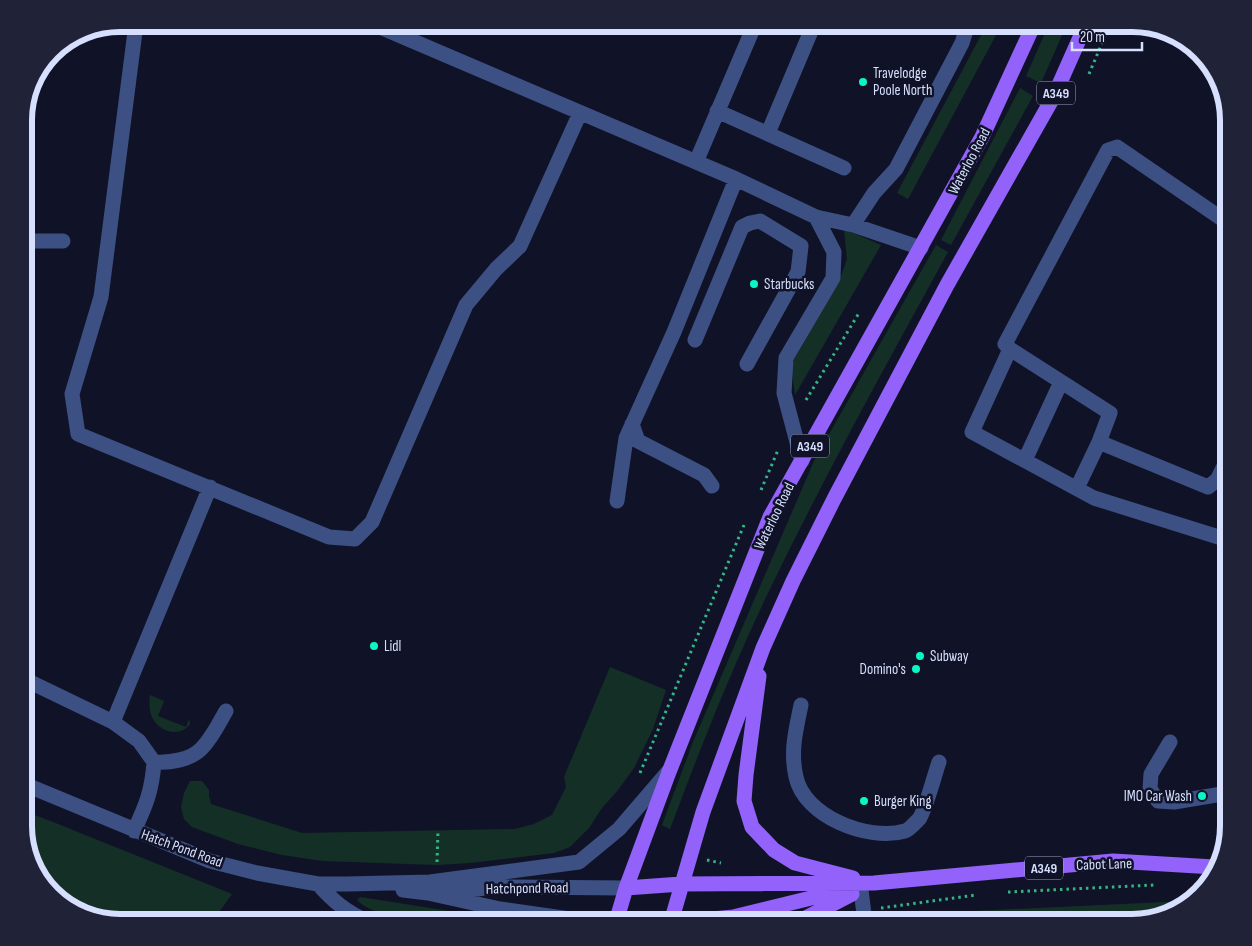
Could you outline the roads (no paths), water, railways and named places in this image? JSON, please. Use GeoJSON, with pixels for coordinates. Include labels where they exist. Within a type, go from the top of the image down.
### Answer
{"type":"FeatureCollection","features":[{"type":"Feature","properties":{"kind":"main road","name":"Waterloo Road"},"geometry":{"type":"LineString","coordinates":[[618,914],[626,888],[669,772],[770,517],[982,137],[1030,32]]}},
{"type":"Feature","properties":{"kind":"main road","name":"A349"},"geometry":{"type":"LineString","coordinates":[[673,914],[703,812],[763,648],[793,581],[947,285],[1054,96],[1082,32]]}},
{"type":"Feature","properties":{"kind":"main road","name":"A349"},"geometry":{"type":"LineString","coordinates":[[763,648],[744,801],[752,827],[774,850],[795,863],[867,887]]}},
{"type":"Feature","properties":{"kind":"main road","name":"Cabot Lane"},"geometry":{"type":"LineString","coordinates":[[746,914],[867,887],[1113,861],[1209,867]]}},
{"type":"Feature","properties":{"kind":"main road","name":"A349"},"geometry":{"type":"LineString","coordinates":[[626,888],[681,884]]}},
{"type":"Feature","properties":{"kind":"main road","name":"Cabot Lane"},"geometry":{"type":"LineString","coordinates":[[681,884],[867,887]]}},
{"type":"Feature","properties":{"kind":"main road","name":"A349"},"geometry":{"type":"LineString","coordinates":[[814,914],[867,887]]}},
{"type":"Feature","properties":{"kind":"street"},"geometry":{"type":"LineString","coordinates":[[135,32],[102,297],[72,394],[78,434],[329,537],[355,540],[372,522],[466,305],[496,269],[520,246],[580,113]]}},
{"type":"Feature","properties":{"kind":"street"},"geometry":{"type":"LineString","coordinates":[[392,32],[736,179],[816,217],[853,225],[921,248]]}},
{"type":"Feature","properties":{"kind":"street"},"geometry":{"type":"LineString","coordinates":[[696,162],[752,32]]}},
{"type":"Feature","properties":{"kind":"street"},"geometry":{"type":"LineString","coordinates":[[768,133],[811,32]]}},
{"type":"Feature","properties":{"kind":"street"},"geometry":{"type":"LineString","coordinates":[[853,225],[874,193],[896,169],[962,43],[965,32]]}},
{"type":"Feature","properties":{"kind":"street"},"geometry":{"type":"LineString","coordinates":[[717,112],[844,168]]}},
{"type":"Feature","properties":{"kind":"street"},"geometry":{"type":"LineString","coordinates":[[1077,488],[1099,442],[1110,413],[1005,344],[1108,150],[1116,147],[1220,218]]}},
{"type":"Feature","properties":{"kind":"street"},"geometry":{"type":"LineString","coordinates":[[617,501],[626,438],[674,332],[736,179]]}},
{"type":"Feature","properties":{"kind":"street"},"geometry":{"type":"LineString","coordinates":[[802,461],[784,393],[786,358],[833,278],[834,252],[816,217]]}},
{"type":"Feature","properties":{"kind":"street"},"geometry":{"type":"LineString","coordinates":[[695,340],[742,227],[760,221],[801,246],[800,258],[798,272],[747,364]]}},
{"type":"Feature","properties":{"kind":"street"},"geometry":{"type":"LineString","coordinates":[[33,241],[63,241]]}},
{"type":"Feature","properties":{"kind":"street"},"geometry":{"type":"LineString","coordinates":[[1010,349],[972,432],[1094,498],[1220,537]]}},
{"type":"Feature","properties":{"kind":"street"},"geometry":{"type":"LineString","coordinates":[[1025,460],[1061,382]]}},
{"type":"Feature","properties":{"kind":"street"},"geometry":{"type":"LineString","coordinates":[[632,424],[638,441],[704,475],[712,486]]}},
{"type":"Feature","properties":{"kind":"street"},"geometry":{"type":"LineString","coordinates":[[1099,442],[1208,487],[1217,480],[1220,474]]}},
{"type":"Feature","properties":{"kind":"street"},"geometry":{"type":"LineString","coordinates":[[113,722],[210,487]]}},
{"type":"Feature","properties":{"kind":"street"},"geometry":{"type":"LineString","coordinates":[[33,683],[113,722],[139,741],[154,762],[153,785],[134,831]]}},
{"type":"Feature","properties":{"kind":"street"},"geometry":{"type":"LineString","coordinates":[[801,706],[792,745],[796,778],[809,803],[832,819],[858,831],[881,834],[906,831],[920,818],[939,762]]}},
{"type":"Feature","properties":{"kind":"street"},"geometry":{"type":"LineString","coordinates":[[154,762],[175,761],[202,749],[226,711]]}},
{"type":"Feature","properties":{"kind":"street"},"geometry":{"type":"LineString","coordinates":[[1170,742],[1151,774],[1150,789],[1158,801],[1174,802],[1220,794]]}},
{"type":"Feature","properties":{"kind":"street"},"geometry":{"type":"LineString","coordinates":[[347,884],[430,882],[579,862],[619,830],[669,772]]}},
{"type":"Feature","properties":{"kind":"street","name":"Hatch Pond Road"},"geometry":{"type":"LineString","coordinates":[[33,788],[134,831],[210,860],[257,873],[318,884],[347,884]]}},
{"type":"Feature","properties":{"kind":"street"},"geometry":{"type":"LineString","coordinates":[[318,884],[350,914]]}},
{"type":"Feature","properties":{"kind":"street","name":"Hatchpond Road"},"geometry":{"type":"LineString","coordinates":[[347,884],[428,893],[530,914]]}},
{"type":"Feature","properties":{"kind":"street","name":"Hatchpond Road"},"geometry":{"type":"LineString","coordinates":[[428,893],[498,887],[626,888]]}},
{"type":"Feature","properties":{"kind":"street"},"geometry":{"type":"LineString","coordinates":[[864,914],[867,887]]}},
{"type":"Feature","properties":{"kind":"street"},"geometry":{"type":"LineString","coordinates":[[491,914],[500,909]]}},
{"type":"Feature","properties":{"kind":"place","name":"Travelodge Poole North"},"geometry":{"type":"Point","coordinates":[863,82]}},
{"type":"Feature","properties":{"kind":"place","name":"Starbucks"},"geometry":{"type":"Point","coordinates":[754,284]}},
{"type":"Feature","properties":{"kind":"place","name":"Lidl"},"geometry":{"type":"Point","coordinates":[374,646]}},
{"type":"Feature","properties":{"kind":"place","name":"Subway"},"geometry":{"type":"Point","coordinates":[920,656]}},
{"type":"Feature","properties":{"kind":"place","name":"Domino's"},"geometry":{"type":"Point","coordinates":[916,669]}},
{"type":"Feature","properties":{"kind":"place","name":"IMO Car Wash"},"geometry":{"type":"Point","coordinates":[1202,796]}},
{"type":"Feature","properties":{"kind":"place","name":"Burger King"},"geometry":{"type":"Point","coordinates":[864,801]}}]}
